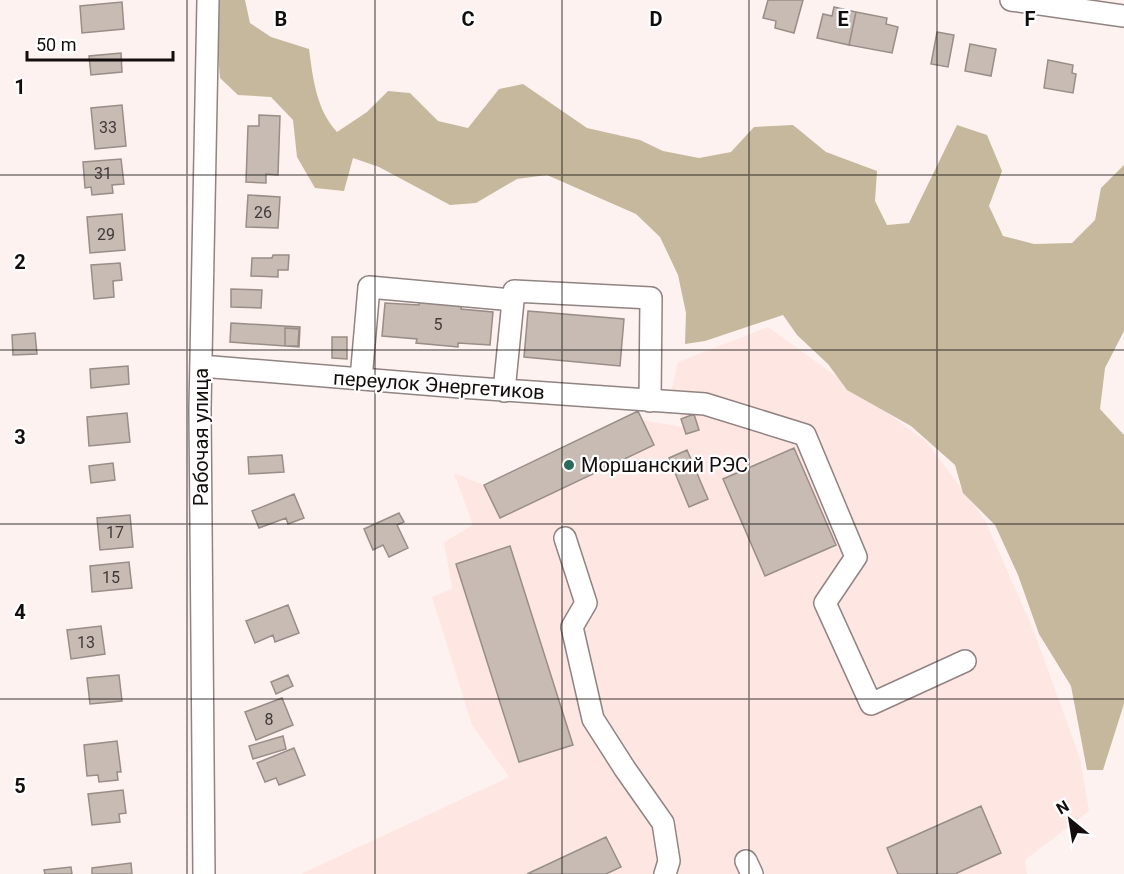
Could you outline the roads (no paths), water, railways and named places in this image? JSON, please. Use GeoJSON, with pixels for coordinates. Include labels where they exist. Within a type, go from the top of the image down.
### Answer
{"type":"FeatureCollection","features":[{"type":"Feature","properties":{"kind":"street","name":"Рабочая улица"},"geometry":{"type":"LineString","coordinates":[[204,874],[201,366],[208,0]]}},
{"type":"Feature","properties":{"kind":"street"},"geometry":{"type":"LineString","coordinates":[[1011,0],[1124,16]]}},
{"type":"Feature","properties":{"kind":"street"},"geometry":{"type":"LineString","coordinates":[[361,379],[369,287],[513,300]]}},
{"type":"Feature","properties":{"kind":"street"},"geometry":{"type":"LineString","coordinates":[[504,391],[514,291],[651,298],[650,401]]}},
{"type":"Feature","properties":{"kind":"street","name":"переулок Энергетиков"},"geometry":{"type":"LineString","coordinates":[[201,366],[504,391],[705,404],[805,435],[856,557],[825,603],[871,704],[965,661]]}},
{"type":"Feature","properties":{"kind":"street"},"geometry":{"type":"LineString","coordinates":[[565,538],[586,603],[572,627],[593,719],[663,823],[669,861],[665,874]]}},
{"type":"Feature","properties":{"kind":"place","name":"Моршанский РЭС"},"geometry":{"type":"Point","coordinates":[569,465]}}]}
